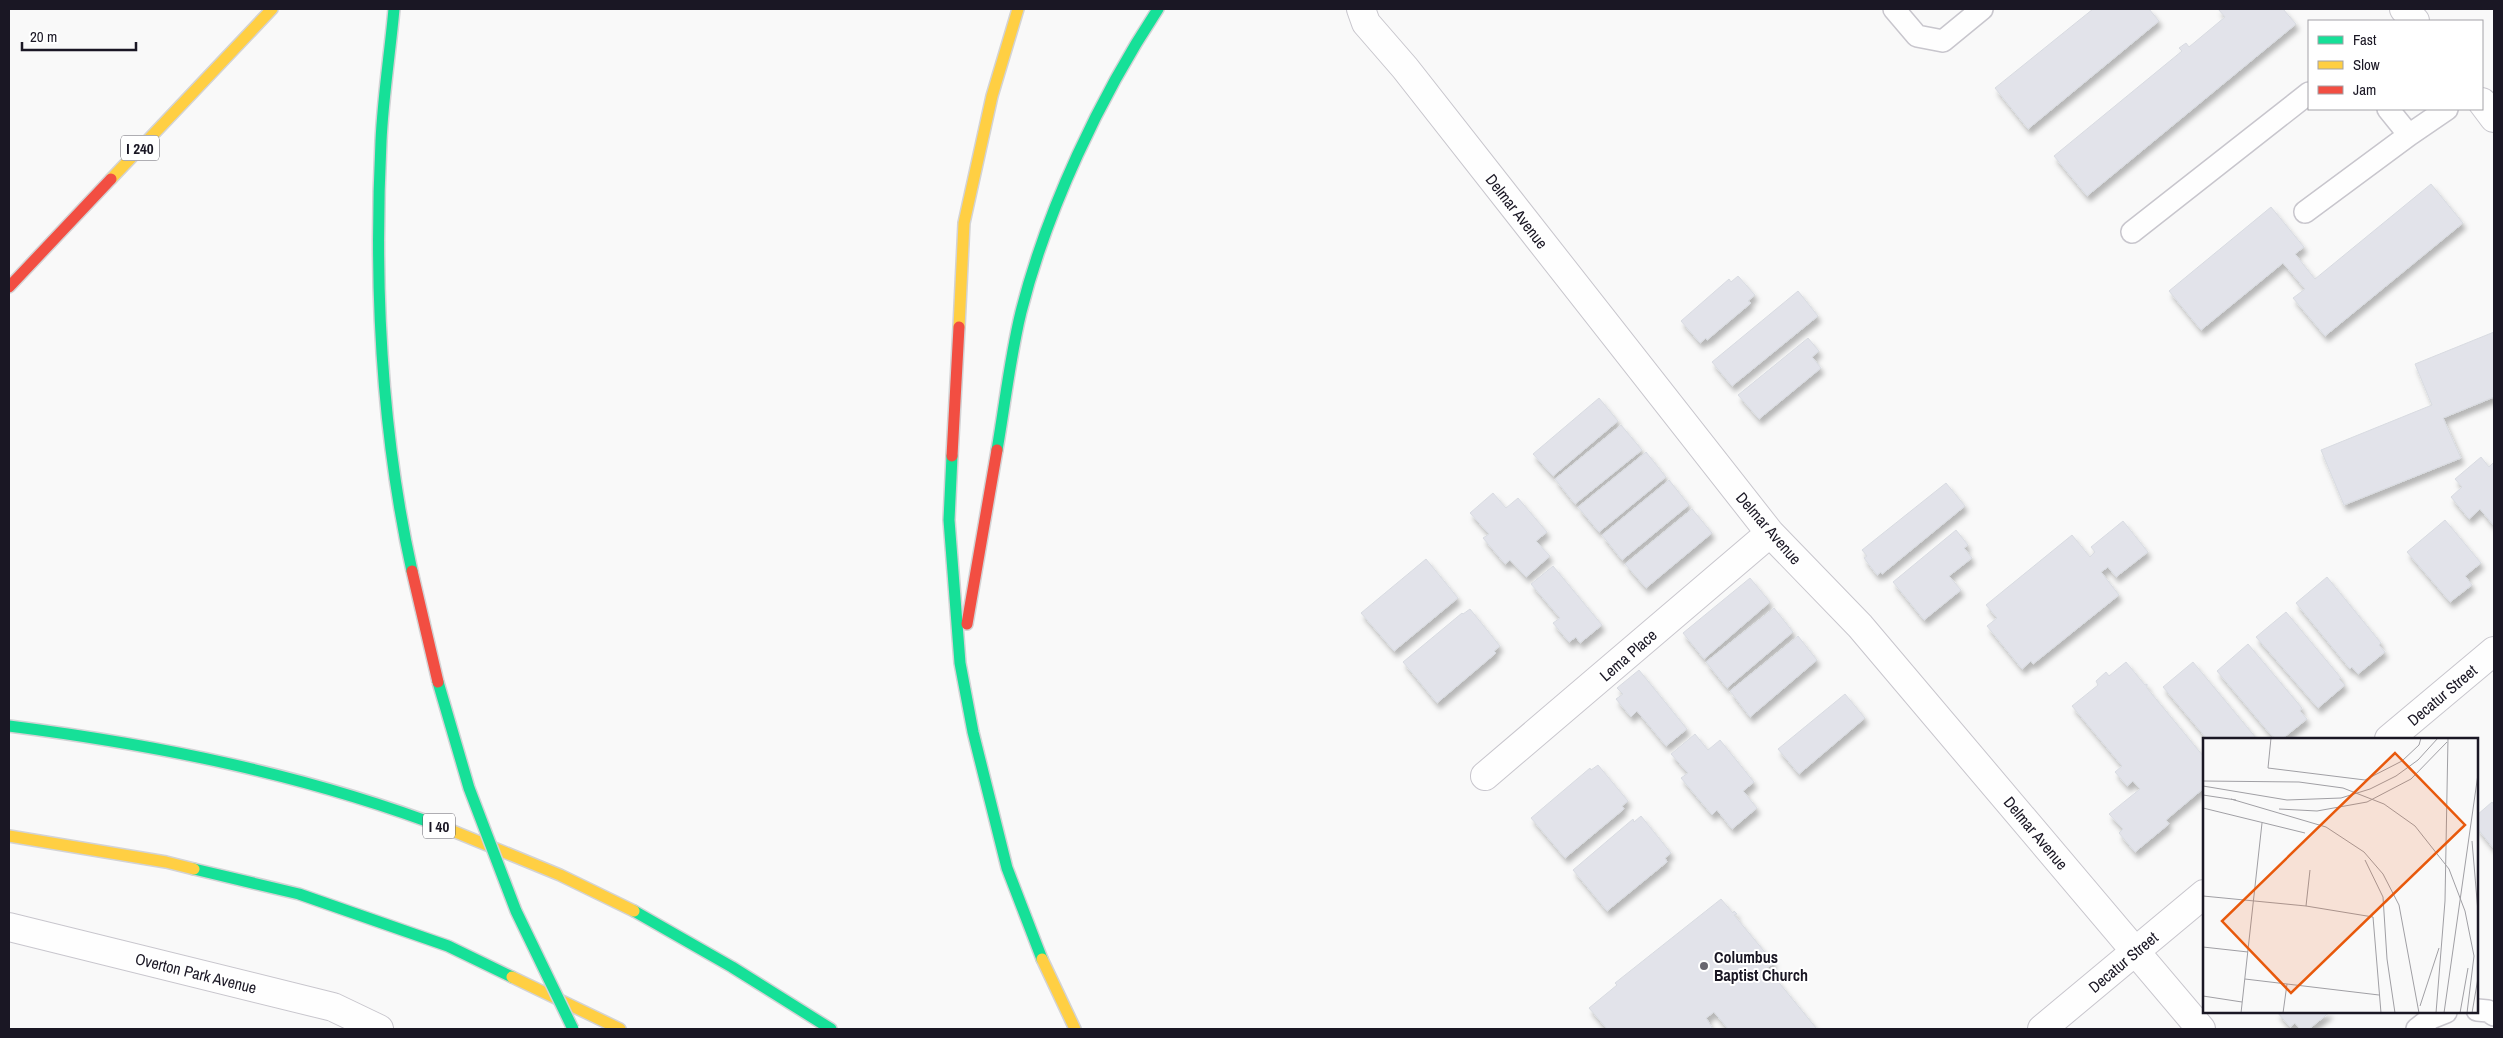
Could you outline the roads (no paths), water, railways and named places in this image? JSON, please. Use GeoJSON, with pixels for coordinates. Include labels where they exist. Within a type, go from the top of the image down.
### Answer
{"type":"FeatureCollection","features":[{"type":"Feature","properties":{"kind":"highway","name":"I 240"},"geometry":{"type":"LineString","coordinates":[[9,287],[272,9]]}},
{"type":"Feature","properties":{"kind":"highway"},"geometry":{"type":"LineString","coordinates":[[394,9],[383,80],[376,216],[381,354],[397,499],[424,632],[454,741],[508,894],[539,965],[573,1029]]}},
{"type":"Feature","properties":{"kind":"highway"},"geometry":{"type":"LineString","coordinates":[[1018,9],[992,96],[964,223],[949,520],[960,662],[972,732],[1007,868],[1050,979],[1074,1029]]}},
{"type":"Feature","properties":{"kind":"highway"},"geometry":{"type":"LineString","coordinates":[[960,662],[1021,312],[1057,204],[1133,47],[1158,9]]}},
{"type":"Feature","properties":{"kind":"highway","name":"I 40"},"geometry":{"type":"LineString","coordinates":[[9,726],[76,733],[180,751],[279,774],[422,819],[560,875],[662,926],[753,979],[830,1029]]}},
{"type":"Feature","properties":{"kind":"highway"},"geometry":{"type":"LineString","coordinates":[[9,836],[166,862],[299,894],[448,946],[620,1029]]}},
{"type":"Feature","properties":{"kind":"street","name":"Delmar Avenue"},"geometry":{"type":"LineString","coordinates":[[1361,9],[1366,23],[1405,68],[1770,533],[1860,626],[2201,1029]]}},
{"type":"Feature","properties":{"kind":"street"},"geometry":{"type":"LineString","coordinates":[[2483,92],[2494,83]]}},
{"type":"Feature","properties":{"kind":"street"},"geometry":{"type":"LineString","coordinates":[[2483,103],[2494,118]]}},
{"type":"Feature","properties":{"kind":"street","name":"Lema Place"},"geometry":{"type":"LineString","coordinates":[[1485,776],[1770,533]]}},
{"type":"Feature","properties":{"kind":"street","name":"Decatur Street"},"geometry":{"type":"LineString","coordinates":[[2390,738],[2494,651]]}},
{"type":"Feature","properties":{"kind":"street","name":"Decatur Street"},"geometry":{"type":"LineString","coordinates":[[2042,1029],[2203,895]]}},
{"type":"Feature","properties":{"kind":"street","name":"Overton Park Avenue"},"geometry":{"type":"LineString","coordinates":[[9,927],[333,1007],[379,1029]]}},
{"type":"Feature","properties":{"kind":"lane"},"geometry":{"type":"LineString","coordinates":[[1894,9],[1917,36],[1943,41],[1982,9]]}},
{"type":"Feature","properties":{"kind":"lane"},"geometry":{"type":"LineString","coordinates":[[2132,232],[2308,94]]}},
{"type":"Feature","properties":{"kind":"lane"},"geometry":{"type":"LineString","coordinates":[[2389,110],[2409,134]]}},
{"type":"Feature","properties":{"kind":"lane"},"geometry":{"type":"LineString","coordinates":[[2305,212],[2409,134],[2445,110]]}},
{"type":"Feature","properties":{"kind":"lane"},"geometry":{"type":"LineString","coordinates":[[2478,1010],[2488,1011],[2494,1015]]}},
{"type":"Feature","properties":{"kind":"lane"},"geometry":{"type":"LineString","coordinates":[[2417,1029],[2431,1018],[2444,1013]]}},
{"type":"Feature","properties":{"kind":"place","name":"Columbus Baptist Church"},"geometry":{"type":"Point","coordinates":[1704,966]}}]}
